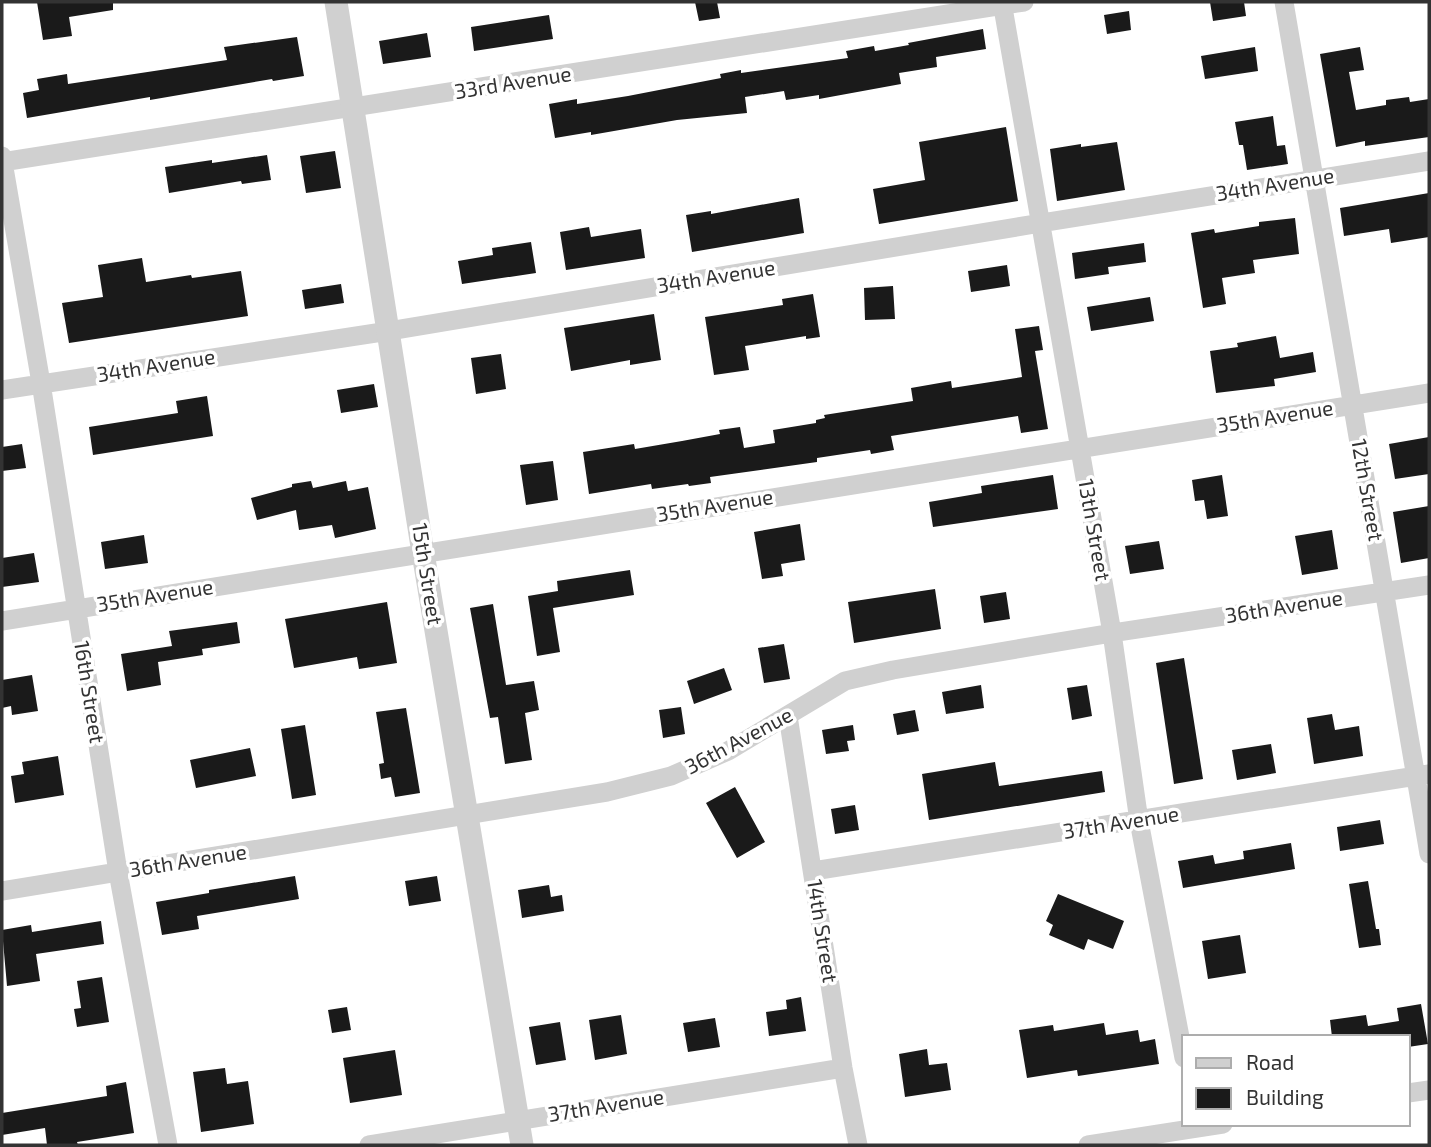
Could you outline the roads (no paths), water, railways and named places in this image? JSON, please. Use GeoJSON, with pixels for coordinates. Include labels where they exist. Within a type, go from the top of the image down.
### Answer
{"type":"FeatureCollection","features":[{"type":"Feature","properties":{"kind":"street","name":"15th Street"},"geometry":{"type":"LineString","coordinates":[[336,2],[423,553],[522,1145]]}},
{"type":"Feature","properties":{"kind":"street","name":"33rd Avenue"},"geometry":{"type":"LineString","coordinates":[[2,160],[353,108],[1002,3],[1024,2]]}},
{"type":"Feature","properties":{"kind":"street","name":"12th Street"},"geometry":{"type":"LineString","coordinates":[[1284,2],[1352,405],[1422,775],[1429,854]]}},
{"type":"Feature","properties":{"kind":"street","name":"13th Street"},"geometry":{"type":"LineString","coordinates":[[1002,3],[1112,633],[1139,821],[1182,1047]]}},
{"type":"Feature","properties":{"kind":"street","name":"16th Street"},"geometry":{"type":"LineString","coordinates":[[2,160],[41,383],[118,873],[168,1145]]}},
{"type":"Feature","properties":{"kind":"street","name":"34th Avenue"},"geometry":{"type":"LineString","coordinates":[[2,390],[389,331],[1429,161]]}},
{"type":"Feature","properties":{"kind":"street","name":"35th Avenue"},"geometry":{"type":"LineString","coordinates":[[2,621],[1429,393]]}},
{"type":"Feature","properties":{"kind":"street","name":"36th Avenue"},"geometry":{"type":"LineString","coordinates":[[2,891],[607,792],[671,776],[728,751],[845,681],[893,670],[1112,633],[1429,585]]}},
{"type":"Feature","properties":{"kind":"street","name":"14th Street"},"geometry":{"type":"LineString","coordinates":[[789,716],[843,1068],[858,1145]]}},
{"type":"Feature","properties":{"kind":"street","name":"37th Avenue"},"geometry":{"type":"LineString","coordinates":[[813,871],[1422,775]]}},
{"type":"Feature","properties":{"kind":"street","name":"37th Avenue"},"geometry":{"type":"LineString","coordinates":[[369,1145],[843,1068]]}},
{"type":"Feature","properties":{"kind":"street"},"geometry":{"type":"LineString","coordinates":[[1410,1093],[1429,1090]]}},
{"type":"Feature","properties":{"kind":"street"},"geometry":{"type":"LineString","coordinates":[[1088,1145],[1198,1133],[1217,1126]]}}]}
